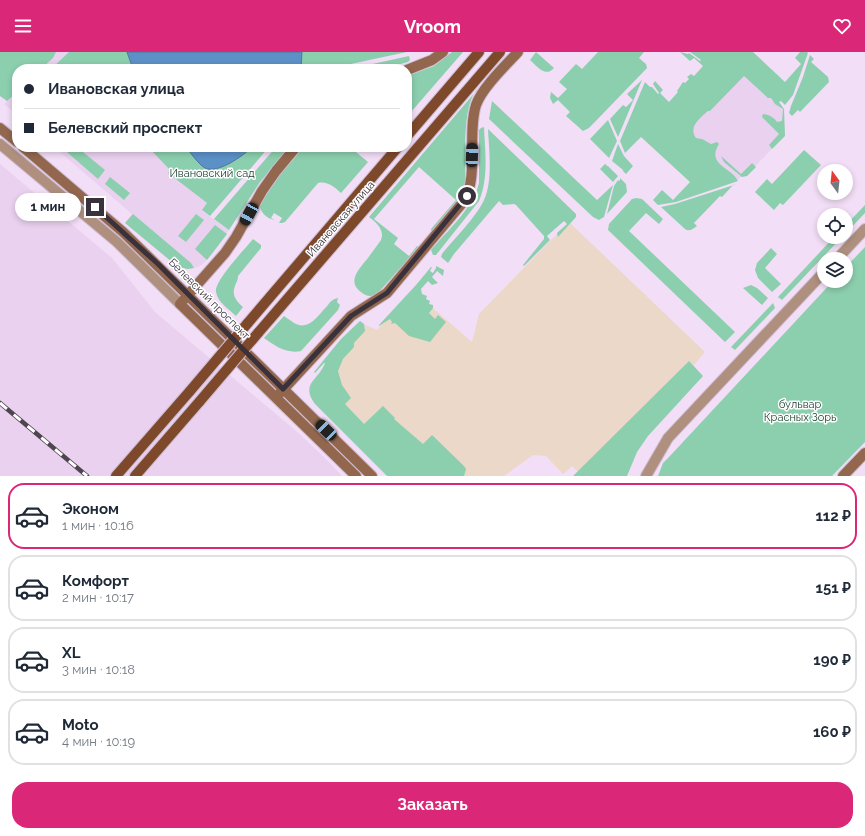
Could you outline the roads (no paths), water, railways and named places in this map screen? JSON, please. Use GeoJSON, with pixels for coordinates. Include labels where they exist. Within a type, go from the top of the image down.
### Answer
{"type":"FeatureCollection","features":[{"type":"Feature","properties":{"kind":"main road"},"geometry":{"type":"LineString","coordinates":[[412,130],[479,52]]}},
{"type":"Feature","properties":{"kind":"main road","name":"Ивановская улица"},"geometry":{"type":"LineString","coordinates":[[135,476],[500,52]]}},
{"type":"Feature","properties":{"kind":"main road","name":"Ивановская улица"},"geometry":{"type":"LineString","coordinates":[[116,476],[394,152]]}},
{"type":"Feature","properties":{"kind":"street"},"geometry":{"type":"LineString","coordinates":[[412,68],[432,60],[443,52]]}},
{"type":"Feature","properties":{"kind":"street"},"geometry":{"type":"LineString","coordinates":[[276,398],[351,316],[387,293],[464,201],[471,185],[473,130],[476,104],[484,90],[518,52]]}},
{"type":"Feature","properties":{"kind":"street"},"geometry":{"type":"LineString","coordinates":[[0,128],[12,138]]}},
{"type":"Feature","properties":{"kind":"street"},"geometry":{"type":"LineString","coordinates":[[0,144],[117,242],[356,476]]}},
{"type":"Feature","properties":{"kind":"street","name":"Белевский проспект"},"geometry":{"type":"LineString","coordinates":[[29,152],[123,232],[158,264],[188,296],[372,476]]}},
{"type":"Feature","properties":{"kind":"street"},"geometry":{"type":"LineString","coordinates":[[180,304],[236,238],[262,191],[292,152]]}},
{"type":"Feature","properties":{"kind":"street"},"geometry":{"type":"LineString","coordinates":[[844,252],[865,229]]}},
{"type":"Feature","properties":{"kind":"street"},"geometry":{"type":"LineString","coordinates":[[646,476],[668,438],[817,279]]}},
{"type":"Feature","properties":{"kind":"street"},"geometry":{"type":"LineString","coordinates":[[843,476],[865,453]]}},
{"type":"Feature","properties":{"kind":"water"},"geometry":{"type":"Polygon","coordinates":[[[127,52],[302,52],[301,64],[131,64],[127,52]]]}},
{"type":"Feature","properties":{"kind":"water"},"geometry":{"type":"Polygon","coordinates":[[[190,152],[246,152],[230,163],[217,169],[205,168],[190,152]]]}},
{"type":"Feature","properties":{"kind":"railway"},"geometry":{"type":"LineString","coordinates":[[0,403],[87,476]]}},
{"type":"Feature","properties":{"kind":"park label","name":"Ивановский сад"},"geometry":{"type":"Point","coordinates":[212,173]}},
{"type":"Feature","properties":{"kind":"park label","name":"бульвар Красных Зорь"},"geometry":{"type":"Point","coordinates":[800,410]}}]}
